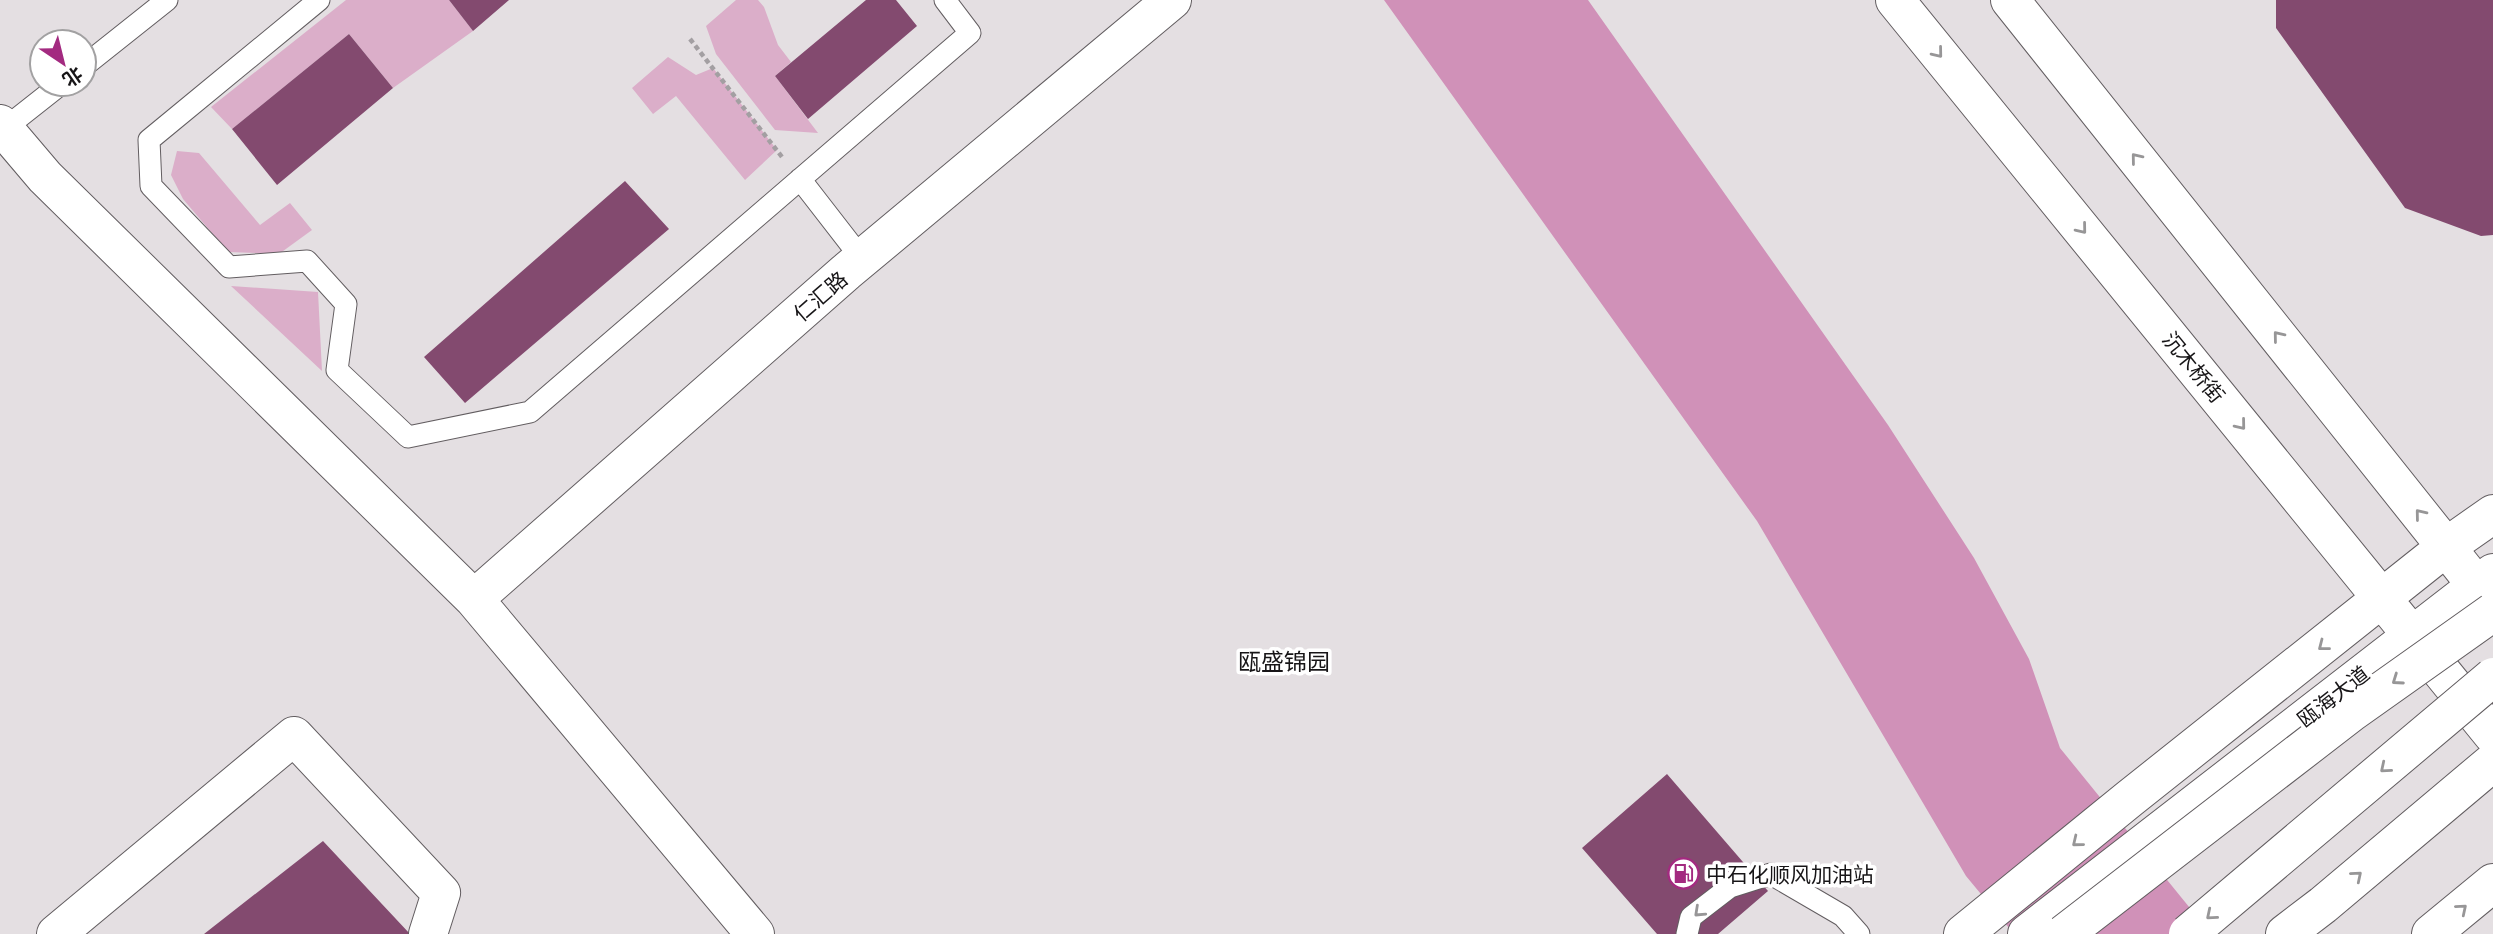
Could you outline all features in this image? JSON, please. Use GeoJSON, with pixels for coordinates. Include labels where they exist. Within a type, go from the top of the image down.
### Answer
{"type":"FeatureCollection","features":[{"type":"Feature","properties":{"kind":"main road","name":"仁汇路"},"geometry":{"type":"LineString","coordinates":[[474,600],[862,259],[1172,0]]}},
{"type":"Feature","properties":{"kind":"main road","name":"沉木桥街"},"geometry":{"type":"LineString","coordinates":[[1895,0],[2493,735]]}},
{"type":"Feature","properties":{"kind":"main road"},"geometry":{"type":"LineString","coordinates":[[2010,0],[2446,547],[2489,594],[2352,712],[2045,930]]}},
{"type":"Feature","properties":{"kind":"main road"},"geometry":{"type":"LineString","coordinates":[[2,127],[45,177],[474,600],[755,934]]}},
{"type":"Feature","properties":{"kind":"main road"},"geometry":{"type":"LineString","coordinates":[[1972,927],[2446,547],[2493,514]]}},
{"type":"Feature","properties":{"kind":"main road","name":"瓯海大道"},"geometry":{"type":"LineString","coordinates":[[2045,930],[2174,818],[2412,635],[2489,594]]}},
{"type":"Feature","properties":{"kind":"main road"},"geometry":{"type":"LineString","coordinates":[[2188,934],[2493,677]]}},
{"type":"Feature","properties":{"kind":"main road"},"geometry":{"type":"LineString","coordinates":[[56,934],[294,736],[441,893],[428,934]]}},
{"type":"Feature","properties":{"kind":"main road"},"geometry":{"type":"LineString","coordinates":[[2285,934],[2493,762]]}},
{"type":"Feature","properties":{"kind":"main road"},"geometry":{"type":"LineString","coordinates":[[2431,934],[2493,883]]}},
{"type":"Feature","properties":{"kind":"main road"},"geometry":{"type":"LineString","coordinates":[[2292,934],[2323,905]]}},
{"type":"Feature","properties":{"kind":"lane"},"geometry":{"type":"LineString","coordinates":[[98,55],[167,0]]}},
{"type":"Feature","properties":{"kind":"lane"},"geometry":{"type":"LineString","coordinates":[[319,0],[149,140],[151,186],[229,267],[307,261],[346,304],[337,370],[408,437],[530,412],[970,33],[944,0]]}},
{"type":"Feature","properties":{"kind":"lane"},"geometry":{"type":"LineString","coordinates":[[2,127],[42,98]]}},
{"type":"Feature","properties":{"kind":"lane"},"geometry":{"type":"LineString","coordinates":[[800,180],[862,259]]}},
{"type":"Feature","properties":{"kind":"lane"},"geometry":{"type":"LineString","coordinates":[[1687,934],[1691,917],[1731,887],[1771,874],[1843,916],[1859,934]]}},
{"type":"Feature","properties":{"kind":"path"},"geometry":{"type":"LineString","coordinates":[[690,39],[800,180]]}},
{"type":"Feature","properties":{"kind":"shaded area"},"geometry":{"type":"Polygon","coordinates":[[[346,0],[449,0],[473,31],[393,88],[349,34],[232,129],[211,107],[346,0]]]}},
{"type":"Feature","properties":{"kind":"shaded area"},"geometry":{"type":"Polygon","coordinates":[[[736,0],[758,0],[764,7],[778,45],[791,62],[775,76],[818,133],[775,130],[716,54],[706,26],[736,0]]]}},
{"type":"Feature","properties":{"kind":"shaded area"},"geometry":{"type":"Polygon","coordinates":[[[1384,0],[1588,0],[1888,425],[1974,558],[2029,659],[2060,748],[2211,934],[2014,934],[1966,876],[1757,521],[1384,0]]]}},
{"type":"Feature","properties":{"kind":"shaded area"},"geometry":{"type":"Polygon","coordinates":[[[668,57],[696,75],[713,68],[777,150],[745,180],[676,96],[653,114],[632,88],[668,57]]]}},
{"type":"Feature","properties":{"kind":"shaded area"},"geometry":{"type":"Polygon","coordinates":[[[177,151],[199,153],[260,225],[290,203],[312,230],[279,254],[228,252],[183,199],[171,175],[177,151]]]}},
{"type":"Feature","properties":{"kind":"shaded area"},"geometry":{"type":"Polygon","coordinates":[[[231,286],[318,292],[322,371],[231,286]]]}},
{"type":"Feature","properties":{"kind":"building"},"geometry":{"type":"Polygon","coordinates":[[[449,0],[509,0],[473,31],[449,0]]]}},
{"type":"Feature","properties":{"kind":"building"},"geometry":{"type":"Polygon","coordinates":[[[866,0],[896,0],[917,26],[808,119],[775,76],[866,0]]]}},
{"type":"Feature","properties":{"kind":"building"},"geometry":{"type":"Polygon","coordinates":[[[2276,0],[2493,0],[2493,235],[2481,236],[2405,208],[2276,28],[2276,0]]]}},
{"type":"Feature","properties":{"kind":"building"},"geometry":{"type":"Polygon","coordinates":[[[349,34],[393,88],[277,185],[232,129],[349,34]]]}},
{"type":"Feature","properties":{"kind":"building"},"geometry":{"type":"Polygon","coordinates":[[[625,181],[669,229],[465,403],[424,357],[625,181]]]}},
{"type":"Feature","properties":{"kind":"building"},"geometry":{"type":"Polygon","coordinates":[[[1667,774],[1768,891],[1718,934],[1657,934],[1582,848],[1667,774]]]}},
{"type":"Feature","properties":{"kind":"building"},"geometry":{"type":"Polygon","coordinates":[[[323,841],[410,934],[204,934],[323,841]]]}},
{"type":"Feature","properties":{"kind":"place","name":"中石化顺风加油站"},"geometry":{"type":"Point","coordinates":[1683,874]}},
{"type":"Feature","properties":{"kind":"district","name":"瓯盛锦园"},"geometry":{"type":"Point","coordinates":[1284,661]}}]}
